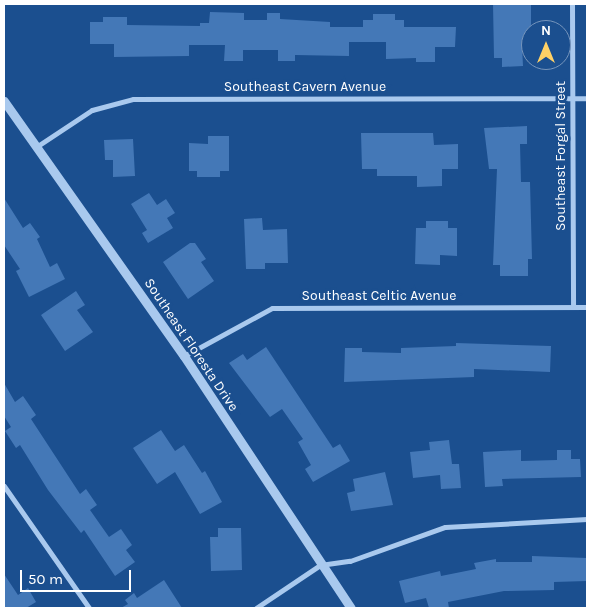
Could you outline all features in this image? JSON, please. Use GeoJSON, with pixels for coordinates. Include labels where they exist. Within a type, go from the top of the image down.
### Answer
{"type":"FeatureCollection","features":[{"type":"Feature","properties":{"kind":"street","name":"Southeast Forgal Street"},"geometry":{"type":"LineString","coordinates":[[572,4],[573,307]]}},
{"type":"Feature","properties":{"kind":"street","name":"Southeast Cavern Avenue"},"geometry":{"type":"LineString","coordinates":[[36,147],[92,110],[133,99],[587,98]]}},
{"type":"Feature","properties":{"kind":"street","name":"Southeast Floresta Drive"},"geometry":{"type":"LineString","coordinates":[[4,101],[184,356],[350,608]]}},
{"type":"Feature","properties":{"kind":"street","name":"Southeast Celtic Avenue"},"geometry":{"type":"LineString","coordinates":[[184,356],[272,308],[587,307]]}},
{"type":"Feature","properties":{"kind":"street"},"geometry":{"type":"LineString","coordinates":[[4,486],[89,608]]}},
{"type":"Feature","properties":{"kind":"street"},"geometry":{"type":"LineString","coordinates":[[256,608],[320,565],[350,561],[445,527],[587,519]]}},
{"type":"Feature","properties":{"kind":"building"},"geometry":{"type":"Polygon","coordinates":[[[493,4],[531,4],[531,20],[521,20],[521,66],[502,67],[502,58],[494,58],[493,4]]]}},
{"type":"Feature","properties":{"kind":"building"},"geometry":{"type":"Polygon","coordinates":[[[210,12],[244,13],[244,20],[267,20],[267,13],[280,13],[280,19],[330,22],[330,27],[363,27],[363,20],[373,20],[373,14],[395,14],[395,20],[404,20],[404,27],[456,27],[455,47],[435,47],[435,62],[416,62],[416,58],[386,59],[386,42],[349,42],[349,56],[295,55],[295,61],[278,61],[278,50],[243,50],[243,61],[224,61],[225,45],[189,45],[189,56],[114,57],[114,44],[90,44],[90,22],[103,22],[103,17],[127,17],[127,25],[200,26],[200,23],[209,23],[210,12]]]}},
{"type":"Feature","properties":{"kind":"building"},"geometry":{"type":"Polygon","coordinates":[[[527,126],[527,144],[520,144],[521,182],[530,182],[532,259],[528,259],[528,276],[500,276],[500,265],[493,265],[497,169],[489,169],[484,128],[527,126]]]}},
{"type":"Feature","properties":{"kind":"building"},"geometry":{"type":"Polygon","coordinates":[[[361,133],[433,133],[434,145],[458,144],[458,169],[442,169],[442,186],[417,187],[417,176],[377,176],[377,169],[362,169],[361,133]]]}},
{"type":"Feature","properties":{"kind":"building"},"geometry":{"type":"Polygon","coordinates":[[[208,136],[229,136],[229,171],[220,171],[220,177],[197,177],[197,171],[189,171],[189,143],[208,144],[208,136]]]}},
{"type":"Feature","properties":{"kind":"building"},"geometry":{"type":"Polygon","coordinates":[[[133,139],[135,176],[113,177],[113,160],[105,160],[104,140],[133,139]]]}},
{"type":"Feature","properties":{"kind":"building"},"geometry":{"type":"Polygon","coordinates":[[[149,193],[157,205],[166,199],[175,213],[167,218],[173,228],[148,243],[142,233],[147,230],[131,204],[149,193]]]}},
{"type":"Feature","properties":{"kind":"building"},"geometry":{"type":"Polygon","coordinates":[[[4,198],[23,228],[30,223],[40,237],[37,239],[50,267],[57,263],[65,279],[29,297],[16,271],[20,269],[4,245],[4,198]]]}},
{"type":"Feature","properties":{"kind":"building"},"geometry":{"type":"Polygon","coordinates":[[[262,218],[263,230],[287,229],[288,263],[265,263],[265,269],[246,269],[244,219],[262,218]]]}},
{"type":"Feature","properties":{"kind":"building"},"geometry":{"type":"Polygon","coordinates":[[[426,221],[448,221],[448,228],[457,228],[457,256],[440,255],[440,265],[415,264],[416,228],[426,228],[426,221]]]}},
{"type":"Feature","properties":{"kind":"building"},"geometry":{"type":"Polygon","coordinates":[[[190,243],[195,243],[206,259],[201,262],[214,281],[188,299],[163,262],[190,243]]]}},
{"type":"Feature","properties":{"kind":"building"},"geometry":{"type":"Polygon","coordinates":[[[76,291],[85,305],[77,310],[93,332],[65,351],[41,315],[76,291]]]}},
{"type":"Feature","properties":{"kind":"building"},"geometry":{"type":"Polygon","coordinates":[[[456,343],[551,346],[550,372],[474,369],[474,377],[344,382],[345,348],[362,348],[362,352],[401,353],[401,348],[456,346],[456,343]]]}},
{"type":"Feature","properties":{"kind":"building"},"geometry":{"type":"Polygon","coordinates":[[[266,347],[333,448],[340,444],[350,461],[313,482],[305,469],[311,465],[298,442],[303,439],[282,409],[270,417],[229,363],[243,354],[247,360],[266,347]]]}},
{"type":"Feature","properties":{"kind":"building"},"geometry":{"type":"Polygon","coordinates":[[[4,383],[15,402],[23,396],[36,415],[31,419],[80,494],[86,489],[97,505],[90,510],[109,537],[121,529],[132,545],[126,550],[135,562],[115,576],[84,530],[81,533],[48,490],[20,445],[16,448],[5,431],[11,427],[4,416],[4,383]]]}},
{"type":"Feature","properties":{"kind":"building"},"geometry":{"type":"Polygon","coordinates":[[[161,430],[175,451],[184,445],[202,473],[205,471],[222,502],[200,514],[175,472],[157,484],[133,448],[161,430]]]}},
{"type":"Feature","properties":{"kind":"building"},"geometry":{"type":"Polygon","coordinates":[[[449,440],[452,464],[459,464],[461,488],[441,489],[440,475],[413,478],[410,452],[430,450],[429,442],[449,440]]]}},
{"type":"Feature","properties":{"kind":"building"},"geometry":{"type":"Polygon","coordinates":[[[521,450],[521,461],[557,460],[557,450],[571,450],[571,459],[580,459],[581,477],[502,479],[503,486],[485,487],[483,452],[521,450]]]}},
{"type":"Feature","properties":{"kind":"building"},"geometry":{"type":"Polygon","coordinates":[[[385,472],[393,505],[351,511],[347,493],[355,491],[353,479],[385,472]]]}},
{"type":"Feature","properties":{"kind":"building"},"geometry":{"type":"Polygon","coordinates":[[[218,528],[241,528],[242,570],[211,571],[210,537],[218,537],[218,528]]]}},
{"type":"Feature","properties":{"kind":"building"},"geometry":{"type":"Polygon","coordinates":[[[532,556],[587,558],[587,581],[554,582],[554,590],[504,591],[448,602],[449,608],[429,608],[426,598],[405,603],[399,581],[440,571],[441,576],[476,569],[474,563],[496,559],[496,562],[532,562],[532,556]]]}},
{"type":"Feature","properties":{"kind":"building"},"geometry":{"type":"Polygon","coordinates":[[[4,574],[18,595],[28,588],[36,602],[26,608],[4,608],[4,574]]]}},
{"type":"Feature","properties":{"kind":"building"},"geometry":{"type":"Polygon","coordinates":[[[164,580],[182,608],[121,608],[128,604],[125,600],[134,593],[137,598],[164,580]]]}}]}
